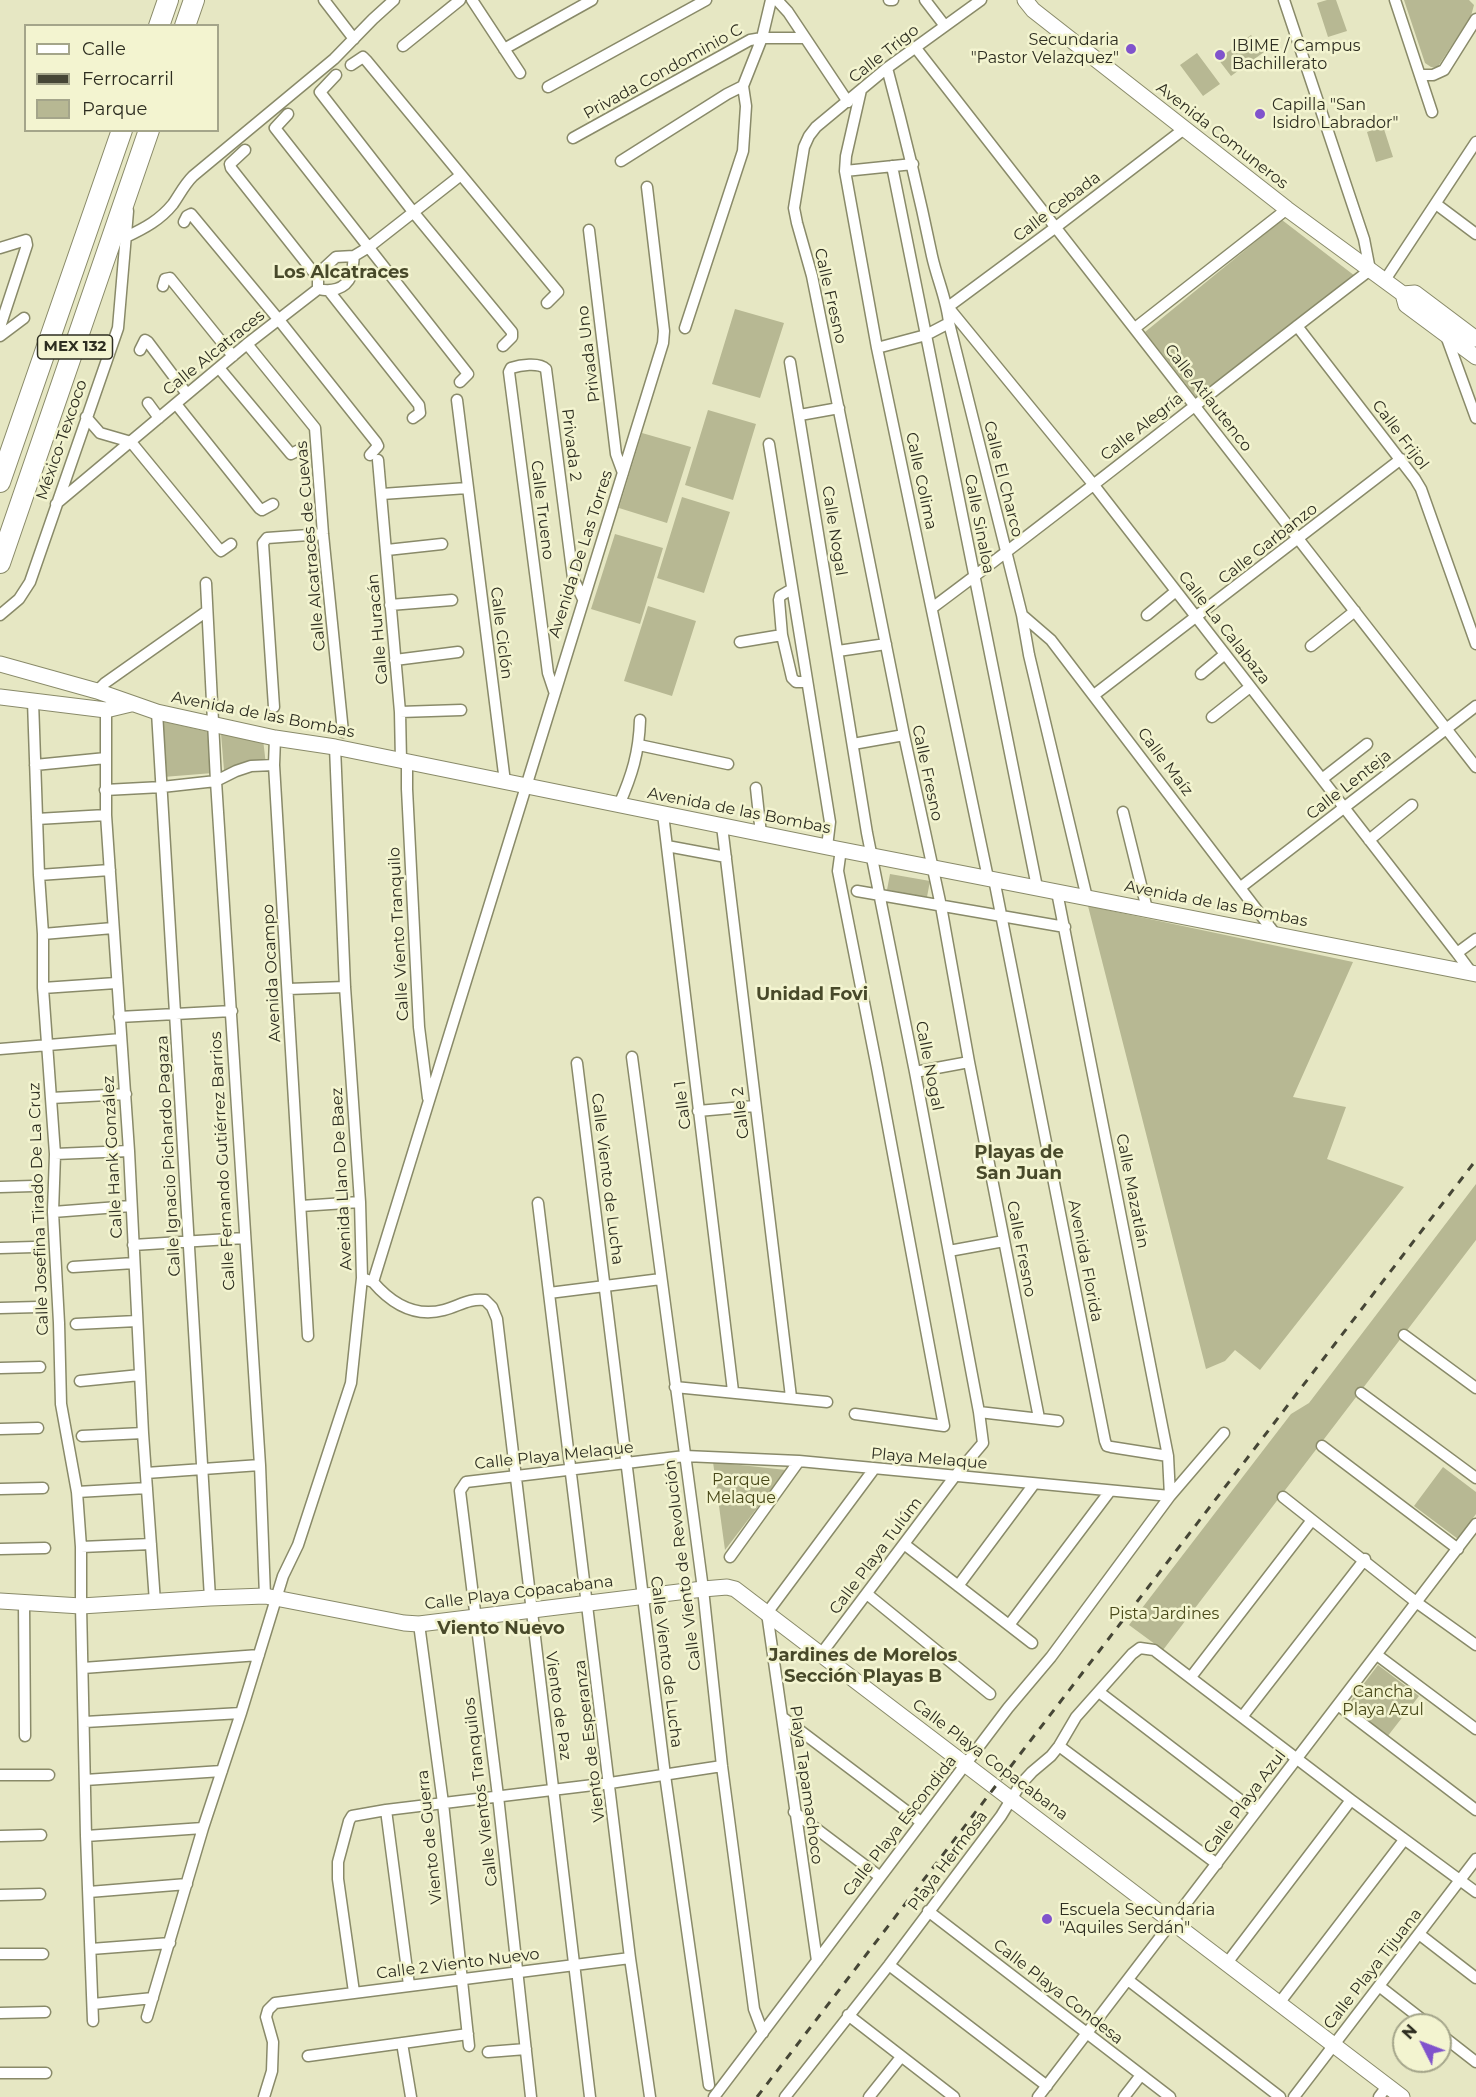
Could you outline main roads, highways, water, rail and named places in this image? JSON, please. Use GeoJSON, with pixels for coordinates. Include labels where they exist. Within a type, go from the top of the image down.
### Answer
{"type":"FeatureCollection","features":[{"type":"Feature","properties":{"kind":"highway"},"geometry":{"type":"LineString","coordinates":[[160,24],[168,0]]}},
{"type":"Feature","properties":{"kind":"highway"},"geometry":{"type":"LineString","coordinates":[[186,24],[194,0]]}},
{"type":"Feature","properties":{"kind":"highway","name":"MEX 132"},"geometry":{"type":"LineString","coordinates":[[0,563],[129,190],[133,133]]}},
{"type":"Feature","properties":{"kind":"highway","name":"MEX 132"},"geometry":{"type":"LineString","coordinates":[[0,482],[133,133]]}},
{"type":"Feature","properties":{"kind":"main road","name":"Avenida Comuneros"},"geometry":{"type":"LineString","coordinates":[[1024,0],[1033,10],[1287,209],[1403,294]]}},
{"type":"Feature","properties":{"kind":"main road"},"geometry":{"type":"LineString","coordinates":[[1476,339],[1415,293],[1403,294],[1406,304],[1476,357]]}},
{"type":"Feature","properties":{"kind":"main road","name":"Avenida de las Bombas"},"geometry":{"type":"LineString","coordinates":[[2,664],[97,691],[157,712],[213,725],[335,747],[761,834],[1473,973]]}},
{"type":"Feature","properties":{"kind":"main road"},"geometry":{"type":"LineString","coordinates":[[0,697],[106,710],[131,704]]}},
{"type":"Feature","properties":{"kind":"main road","name":"Calle Playa Copacabana"},"geometry":{"type":"LineString","coordinates":[[0,1601],[81,1606],[210,1598],[271,1597],[412,1624],[703,1589],[727,1587],[735,1589],[1280,2002],[1334,2045],[1383,2091],[1402,2097]]}},
{"type":"Feature","properties":{"kind":"railway"},"geometry":{"type":"LineString","coordinates":[[757,2097],[1476,1160]]}},
{"type":"Feature","properties":{"kind":"place","name":"Secundaria \"Pastor Velazquez\""},"geometry":{"type":"Point","coordinates":[1131,49]}},
{"type":"Feature","properties":{"kind":"place","name":"IBIME / Campus Bachillerato"},"geometry":{"type":"Point","coordinates":[1220,55]}},
{"type":"Feature","properties":{"kind":"place","name":"Capilla \"San Isidro Labrador\""},"geometry":{"type":"Point","coordinates":[1260,114]}},
{"type":"Feature","properties":{"kind":"place","name":"Escuela Secundaria \"Aquiles Serdán\""},"geometry":{"type":"Point","coordinates":[1047,1919]}},
{"type":"Feature","properties":{"kind":"district","name":"Los Alcatraces"},"geometry":{"type":"Point","coordinates":[341,273]}},
{"type":"Feature","properties":{"kind":"district","name":"Unidad Fovi"},"geometry":{"type":"Point","coordinates":[812,995]}},
{"type":"Feature","properties":{"kind":"district","name":"Playas de San Juan"},"geometry":{"type":"Point","coordinates":[1019,1163]}},
{"type":"Feature","properties":{"kind":"district","name":"Viento Nuevo"},"geometry":{"type":"Point","coordinates":[501,1629]}},
{"type":"Feature","properties":{"kind":"district","name":"Jardines de Morelos Sección Playas B"},"geometry":{"type":"Point","coordinates":[863,1666]}},
{"type":"Feature","properties":{"kind":"park label","name":"Parque Melaque"},"geometry":{"type":"Point","coordinates":[741,1489]}},
{"type":"Feature","properties":{"kind":"park label","name":"Pista Jardines"},"geometry":{"type":"Point","coordinates":[1164,1614]}},
{"type":"Feature","properties":{"kind":"park label","name":"Cancha Playa Azul"},"geometry":{"type":"Point","coordinates":[1383,1701]}}]}
